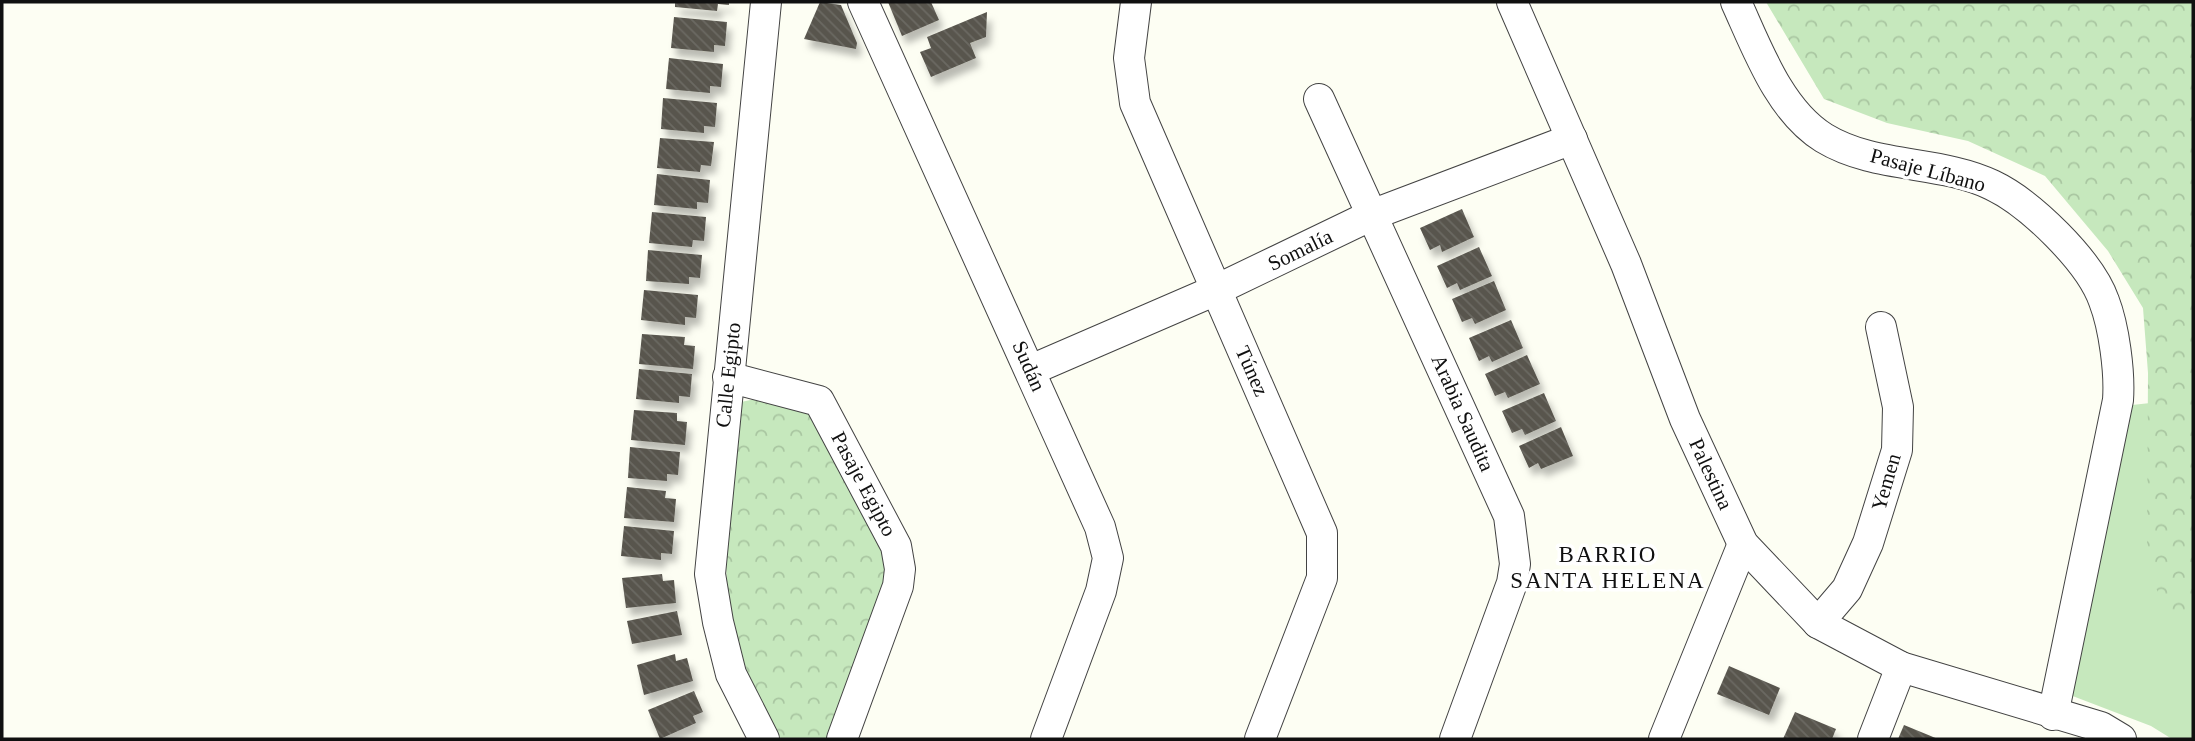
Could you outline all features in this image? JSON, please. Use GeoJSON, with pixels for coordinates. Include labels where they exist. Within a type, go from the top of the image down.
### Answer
{"type":"FeatureCollection","features":[{"type":"Feature","properties":{"kind":"street","name":"Calle Egipto"},"geometry":{"type":"LineString","coordinates":[[764,739],[731,674],[710,575],[766,2]]}},
{"type":"Feature","properties":{"kind":"street","name":"Sudán"},"geometry":{"type":"LineString","coordinates":[[863,2],[1031,370],[1100,527],[1108,558],[1101,591],[1045,739]]}},
{"type":"Feature","properties":{"kind":"street","name":"Túnez"},"geometry":{"type":"LineString","coordinates":[[1136,2],[1129,58],[1135,103],[1316,517],[1324,548],[1317,592],[1260,739]]}},
{"type":"Feature","properties":{"kind":"street","name":"Palestina"},"geometry":{"type":"LineString","coordinates":[[1512,2],[1626,264],[1685,419],[1743,544],[1818,623],[1901,667],[2053,715],[2106,735]]}},
{"type":"Feature","properties":{"kind":"street","name":"Pasaje Líbano"},"geometry":{"type":"LineString","coordinates":[[1736,2],[1762,60],[1793,108],[1824,138],[1887,161],[1991,184],[2039,215],[2085,270],[2104,300],[2120,380],[2118,400],[2053,715]]}},
{"type":"Feature","properties":{"kind":"street","name":"Arabia Saudita"},"geometry":{"type":"LineString","coordinates":[[1319,99],[1374,214],[1509,516],[1515,564],[1512,583],[1455,739]]}},
{"type":"Feature","properties":{"kind":"street","name":"Somalía"},"geometry":{"type":"LineString","coordinates":[[1031,370],[1216,290],[1374,214],[1573,139]]}},
{"type":"Feature","properties":{"kind":"street","name":"Yemen"},"geometry":{"type":"LineString","coordinates":[[1818,623],[1847,589],[1868,543],[1897,450],[1898,407],[1881,327]]}},
{"type":"Feature","properties":{"kind":"street","name":"Pasaje Egipto"},"geometry":{"type":"LineString","coordinates":[[728,377],[819,401],[896,546],[900,569],[898,586],[842,739]]}},
{"type":"Feature","properties":{"kind":"street"},"geometry":{"type":"LineString","coordinates":[[1664,739],[1743,544]]}},
{"type":"Feature","properties":{"kind":"street"},"geometry":{"type":"LineString","coordinates":[[1873,739],[1901,667]]}},
{"type":"Feature","properties":{"kind":"green space"},"geometry":{"type":"Polygon","coordinates":[[[1766,2],[2193,2],[2193,617],[2167,614],[2156,588],[2147,542],[2148,373],[2143,308],[2108,251],[2045,176],[1968,141],[1887,123],[1824,99],[1766,2]]]}},
{"type":"Feature","properties":{"kind":"green space"},"geometry":{"type":"Polygon","coordinates":[[[760,398],[815,407],[883,538],[889,569],[832,739],[781,739],[749,678],[735,632],[727,585],[729,502],[741,402],[760,398]]]}},
{"type":"Feature","properties":{"kind":"green space"},"geometry":{"type":"Polygon","coordinates":[[[2178,400],[2193,424],[2193,739],[2172,739],[2151,726],[2070,695],[2132,405],[2178,400]]]}},
{"type":"Feature","properties":{"kind":"building"},"geometry":{"type":"Polygon","coordinates":[[[675,2],[729,2],[729,5],[718,4],[717,11],[675,7],[675,2]]]}},
{"type":"Feature","properties":{"kind":"building"},"geometry":{"type":"Polygon","coordinates":[[[820,2],[841,5],[857,43],[856,49],[804,39],[820,2]]]}},
{"type":"Feature","properties":{"kind":"building"},"geometry":{"type":"Polygon","coordinates":[[[888,2],[931,2],[939,20],[902,36],[888,2]]]}},
{"type":"Feature","properties":{"kind":"building"},"geometry":{"type":"Polygon","coordinates":[[[987,12],[986,37],[970,43],[976,58],[931,77],[920,52],[931,48],[927,37],[987,12]]]}},
{"type":"Feature","properties":{"kind":"building"},"geometry":{"type":"Polygon","coordinates":[[[674,17],[727,22],[725,46],[714,45],[714,52],[671,48],[674,17]]]}},
{"type":"Feature","properties":{"kind":"building"},"geometry":{"type":"Polygon","coordinates":[[[669,58],[723,64],[721,87],[710,86],[710,93],[666,89],[669,58]]]}},
{"type":"Feature","properties":{"kind":"building"},"geometry":{"type":"Polygon","coordinates":[[[663,98],[717,103],[715,127],[704,126],[704,133],[661,129],[663,98]]]}},
{"type":"Feature","properties":{"kind":"building"},"geometry":{"type":"Polygon","coordinates":[[[660,138],[714,142],[711,166],[701,165],[700,172],[657,168],[660,138]]]}},
{"type":"Feature","properties":{"kind":"building"},"geometry":{"type":"Polygon","coordinates":[[[657,174],[710,180],[708,203],[697,202],[697,209],[654,205],[657,174]]]}},
{"type":"Feature","properties":{"kind":"building"},"geometry":{"type":"Polygon","coordinates":[[[1462,209],[1474,237],[1442,252],[1440,245],[1430,250],[1420,228],[1462,209]]]}},
{"type":"Feature","properties":{"kind":"building"},"geometry":{"type":"Polygon","coordinates":[[[652,212],[706,217],[704,241],[693,240],[692,247],[649,243],[652,212]]]}},
{"type":"Feature","properties":{"kind":"building"},"geometry":{"type":"Polygon","coordinates":[[[1479,247],[1492,276],[1460,290],[1457,283],[1447,288],[1437,266],[1479,247]]]}},
{"type":"Feature","properties":{"kind":"building"},"geometry":{"type":"Polygon","coordinates":[[[648,250],[702,255],[700,278],[689,277],[689,284],[646,281],[648,250]]]}},
{"type":"Feature","properties":{"kind":"building"},"geometry":{"type":"Polygon","coordinates":[[[1494,281],[1506,310],[1475,324],[1472,318],[1462,322],[1452,299],[1494,281]]]}},
{"type":"Feature","properties":{"kind":"building"},"geometry":{"type":"Polygon","coordinates":[[[644,290],[698,295],[696,318],[685,317],[685,325],[641,320],[644,290]]]}},
{"type":"Feature","properties":{"kind":"building"},"geometry":{"type":"Polygon","coordinates":[[[1511,320],[1523,348],[1492,362],[1489,356],[1479,361],[1469,338],[1511,320]]]}},
{"type":"Feature","properties":{"kind":"building"},"geometry":{"type":"Polygon","coordinates":[[[642,334],[685,337],[684,345],[695,346],[693,369],[639,364],[642,334]]]}},
{"type":"Feature","properties":{"kind":"building"},"geometry":{"type":"Polygon","coordinates":[[[1527,355],[1540,384],[1508,398],[1505,392],[1495,396],[1485,374],[1527,355]]]}},
{"type":"Feature","properties":{"kind":"building"},"geometry":{"type":"Polygon","coordinates":[[[639,369],[692,374],[690,397],[679,396],[679,403],[636,399],[639,369]]]}},
{"type":"Feature","properties":{"kind":"building"},"geometry":{"type":"Polygon","coordinates":[[[1544,393],[1556,421],[1525,435],[1522,429],[1512,433],[1502,411],[1544,393]]]}},
{"type":"Feature","properties":{"kind":"building"},"geometry":{"type":"Polygon","coordinates":[[[634,410],[677,413],[677,421],[687,422],[685,445],[631,440],[634,410]]]}},
{"type":"Feature","properties":{"kind":"building"},"geometry":{"type":"Polygon","coordinates":[[[1561,427],[1573,456],[1541,469],[1538,463],[1529,468],[1519,446],[1561,427]]]}},
{"type":"Feature","properties":{"kind":"building"},"geometry":{"type":"Polygon","coordinates":[[[630,447],[680,452],[678,475],[667,474],[667,481],[628,478],[630,447]]]}},
{"type":"Feature","properties":{"kind":"building"},"geometry":{"type":"Polygon","coordinates":[[[627,487],[666,491],[665,498],[676,499],[674,522],[624,518],[627,487]]]}},
{"type":"Feature","properties":{"kind":"building"},"geometry":{"type":"Polygon","coordinates":[[[624,526],[674,531],[672,554],[661,553],[661,560],[621,556],[624,526]]]}},
{"type":"Feature","properties":{"kind":"building"},"geometry":{"type":"Polygon","coordinates":[[[662,574],[663,581],[674,580],[676,603],[626,608],[622,578],[662,574]]]}},
{"type":"Feature","properties":{"kind":"building"},"geometry":{"type":"Polygon","coordinates":[[[677,611],[682,635],[632,644],[627,621],[677,611]]]}},
{"type":"Feature","properties":{"kind":"building"},"geometry":{"type":"Polygon","coordinates":[[[675,654],[676,661],[687,658],[693,681],[644,695],[637,665],[675,654]]]}},
{"type":"Feature","properties":{"kind":"building"},"geometry":{"type":"Polygon","coordinates":[[[1729,666],[1780,688],[1769,715],[1717,694],[1729,666]]]}},
{"type":"Feature","properties":{"kind":"building"},"geometry":{"type":"Polygon","coordinates":[[[694,691],[703,712],[693,716],[696,723],[660,739],[648,710],[694,691]]]}},
{"type":"Feature","properties":{"kind":"building"},"geometry":{"type":"Polygon","coordinates":[[[1795,712],[1836,729],[1832,739],[1783,739],[1795,712]]]}},
{"type":"Feature","properties":{"kind":"building"},"geometry":{"type":"Polygon","coordinates":[[[1904,725],[1938,739],[1898,739],[1904,725]]]}},
{"type":"Feature","properties":{"kind":"district","name":"BARRIO SANTA HELENA"},"geometry":{"type":"Point","coordinates":[1608,567]}}]}
